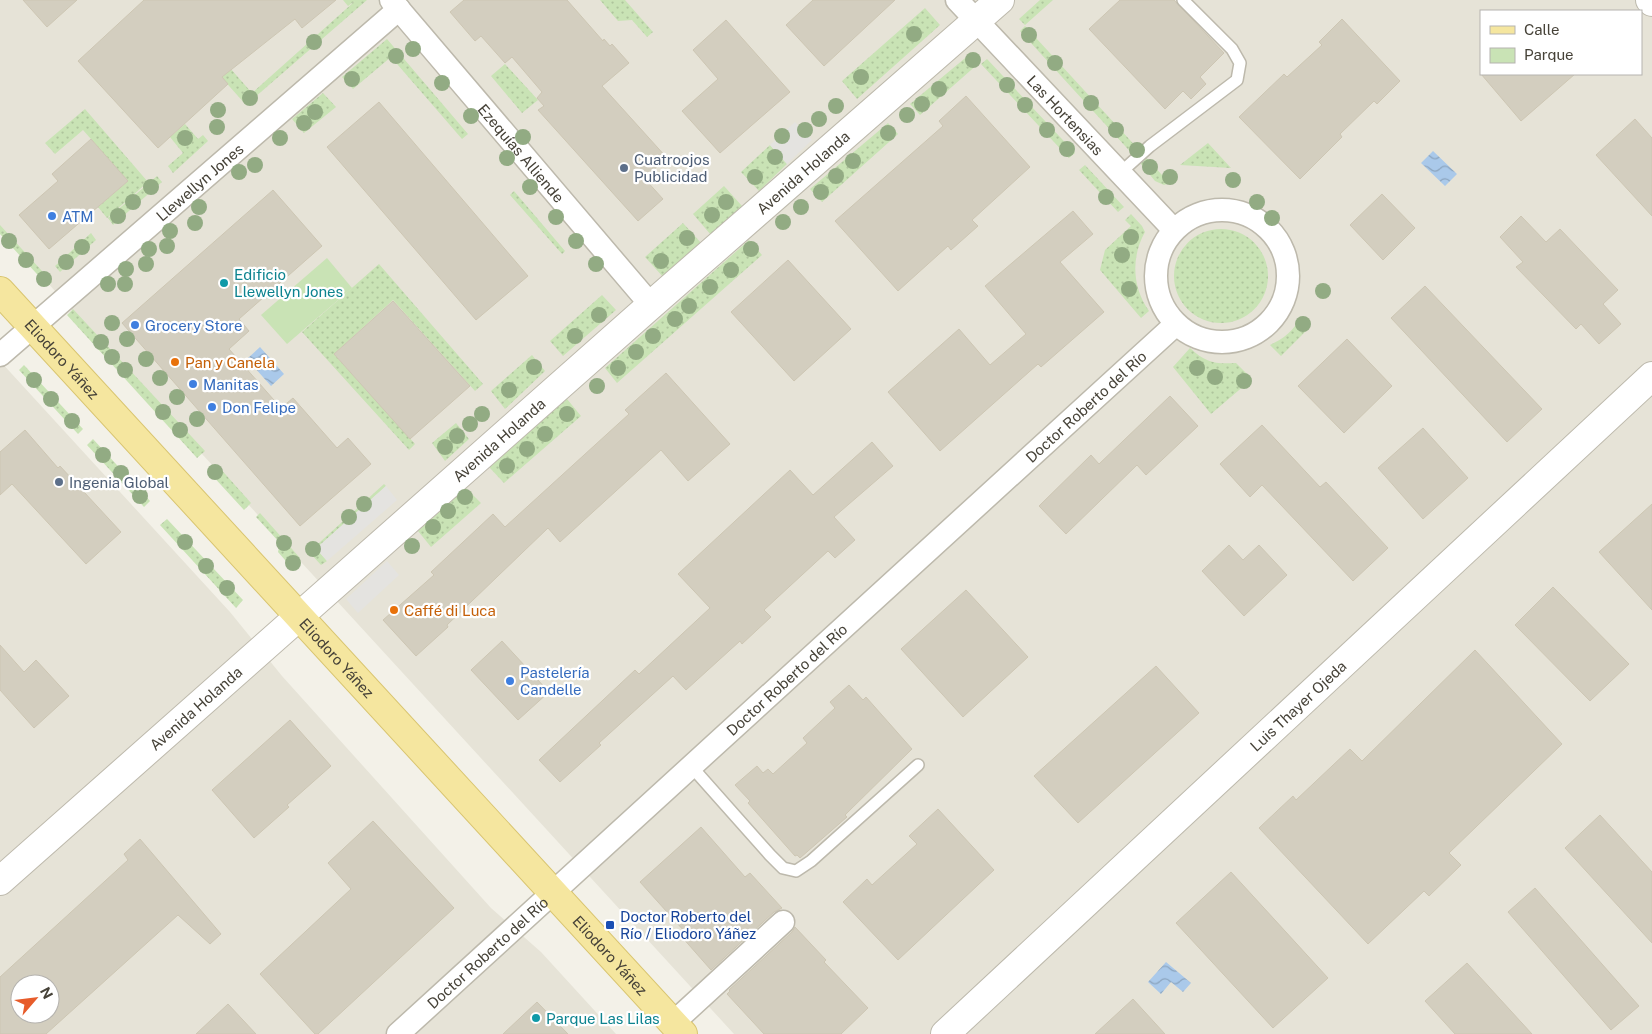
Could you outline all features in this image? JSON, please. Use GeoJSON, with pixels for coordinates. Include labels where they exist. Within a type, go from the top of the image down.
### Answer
{"type":"FeatureCollection","features":[{"type":"Feature","properties":{"kind":"main road","name":"Eliodoro Yáñez"},"geometry":{"type":"LineString","coordinates":[[0,291],[678,1029]]}},
{"type":"Feature","properties":{"kind":"street","name":"Las Hortensias"},"geometry":{"type":"LineString","coordinates":[[957,0],[1174,230]]}},
{"type":"Feature","properties":{"kind":"street","name":"Avenida Holanda"},"geometry":{"type":"LineString","coordinates":[[0,881],[651,305],[1000,0]]}},
{"type":"Feature","properties":{"kind":"street","name":"Ezequías Alliende"},"geometry":{"type":"LineString","coordinates":[[395,5],[651,305]]}},
{"type":"Feature","properties":{"kind":"street","name":"Llewellyn Jones"},"geometry":{"type":"LineString","coordinates":[[0,355],[395,5]]}},
{"type":"Feature","properties":{"kind":"street"},"geometry":{"type":"LineString","coordinates":[[1213,210],[1235,210],[1256,218],[1273,233],[1285,253],[1289,275],[1286,297],[1275,317],[1259,332],[1238,341],[1216,343],[1194,337],[1176,324],[1163,307],[1156,288],[1156,267],[1162,247],[1174,230],[1191,217],[1213,210]]}},
{"type":"Feature","properties":{"kind":"street","name":"Doctor Roberto del Río"},"geometry":{"type":"LineString","coordinates":[[398,1034],[1176,324]]}},
{"type":"Feature","properties":{"kind":"street","name":"Luis Thayer Ojeda"},"geometry":{"type":"LineString","coordinates":[[945,1034],[1652,376]]}},
{"type":"Feature","properties":{"kind":"street","name":"Eliodoro Yáñez"},"geometry":{"type":"LineString","coordinates":[[678,1029],[783,922]]}},
{"type":"Feature","properties":{"kind":"lane"},"geometry":{"type":"LineString","coordinates":[[1120,173],[1150,146],[1237,80],[1240,64],[1232,49],[1183,0]]}},
{"type":"Feature","properties":{"kind":"lane"},"geometry":{"type":"LineString","coordinates":[[691,766],[770,856],[784,868],[796,871],[811,860],[918,765]]}},
{"type":"Feature","properties":{"kind":"shaded area"},"geometry":{"type":"Polygon","coordinates":[[[0,0],[1652,0],[1652,1034],[734,1034],[125,370],[0,229],[0,0]]]}},
{"type":"Feature","properties":{"kind":"shaded area"},"geometry":{"type":"Polygon","coordinates":[[[795,122],[812,140],[787,164],[770,145],[795,122]]]}},
{"type":"Feature","properties":{"kind":"shaded area"},"geometry":{"type":"Polygon","coordinates":[[[0,361],[230,612],[282,676],[491,908],[541,952],[616,1034],[0,1034],[0,361]]]}},
{"type":"Feature","properties":{"kind":"shaded area"},"geometry":{"type":"Polygon","coordinates":[[[386,486],[397,500],[327,561],[320,553],[320,545],[386,486]]]}},
{"type":"Feature","properties":{"kind":"shaded area"},"geometry":{"type":"Polygon","coordinates":[[[387,561],[399,575],[358,613],[346,599],[387,561]]]}},
{"type":"Feature","properties":{"kind":"green space"},"geometry":{"type":"Polygon","coordinates":[[[170,0],[252,93],[355,1],[348,6],[343,0],[367,0],[246,105],[156,4],[170,0]]]}},
{"type":"Feature","properties":{"kind":"green space"},"geometry":{"type":"Polygon","coordinates":[[[600,0],[625,0],[653,32],[647,37],[632,20],[618,21],[600,0]]]}},
{"type":"Feature","properties":{"kind":"green space"},"geometry":{"type":"Polygon","coordinates":[[[1040,0],[1053,0],[1025,25],[1019,19],[1040,0]]]}},
{"type":"Feature","properties":{"kind":"green space"},"geometry":{"type":"Polygon","coordinates":[[[925,8],[940,25],[857,99],[842,81],[925,8]]]}},
{"type":"Feature","properties":{"kind":"green space"},"geometry":{"type":"Polygon","coordinates":[[[1025,26],[1141,152],[1136,158],[1020,31],[1025,26]]]}},
{"type":"Feature","properties":{"kind":"green space"},"geometry":{"type":"Polygon","coordinates":[[[387,39],[468,134],[462,139],[391,57],[353,89],[342,77],[387,39]]]}},
{"type":"Feature","properties":{"kind":"green space"},"geometry":{"type":"Polygon","coordinates":[[[970,54],[979,63],[920,115],[910,104],[970,54]]]}},
{"type":"Feature","properties":{"kind":"green space"},"geometry":{"type":"Polygon","coordinates":[[[987,59],[1075,153],[1069,158],[981,64],[987,59]]]}},
{"type":"Feature","properties":{"kind":"green space"},"geometry":{"type":"Polygon","coordinates":[[[505,64],[538,100],[522,113],[491,76],[505,64]]]}},
{"type":"Feature","properties":{"kind":"green space"},"geometry":{"type":"Polygon","coordinates":[[[323,93],[336,107],[304,133],[292,119],[323,93]]]}},
{"type":"Feature","properties":{"kind":"green space"},"geometry":{"type":"Polygon","coordinates":[[[85,109],[148,182],[107,218],[98,207],[128,181],[83,130],[55,154],[45,143],[85,109]]]}},
{"type":"Feature","properties":{"kind":"green space"},"geometry":{"type":"Polygon","coordinates":[[[888,123],[898,134],[822,202],[810,189],[888,123]]]}},
{"type":"Feature","properties":{"kind":"green space"},"geometry":{"type":"Polygon","coordinates":[[[185,124],[198,139],[203,135],[208,141],[173,173],[168,166],[183,153],[170,137],[185,124]]]}},
{"type":"Feature","properties":{"kind":"green space"},"geometry":{"type":"Polygon","coordinates":[[[1208,143],[1231,168],[1180,165],[1208,143]]]}},
{"type":"Feature","properties":{"kind":"green space"},"geometry":{"type":"Polygon","coordinates":[[[770,145],[787,164],[759,191],[741,172],[770,145]]]}},
{"type":"Feature","properties":{"kind":"green space"},"geometry":{"type":"Polygon","coordinates":[[[1142,153],[1162,175],[1174,176],[1170,183],[1164,185],[1155,181],[1136,158],[1142,153]]]}},
{"type":"Feature","properties":{"kind":"green space"},"geometry":{"type":"Polygon","coordinates":[[[1085,165],[1124,207],[1118,212],[1079,170],[1085,165]]]}},
{"type":"Feature","properties":{"kind":"green space"},"geometry":{"type":"Polygon","coordinates":[[[157,176],[162,182],[113,225],[108,218],[157,176]]]}},
{"type":"Feature","properties":{"kind":"green space"},"geometry":{"type":"Polygon","coordinates":[[[724,186],[742,206],[711,235],[693,214],[724,186]]]}},
{"type":"Feature","properties":{"kind":"green space"},"geometry":{"type":"Polygon","coordinates":[[[514,191],[565,251],[562,254],[510,195],[514,191]]]}},
{"type":"Feature","properties":{"kind":"green space"},"geometry":{"type":"Polygon","coordinates":[[[1131,214],[1145,232],[1137,252],[1135,272],[1139,292],[1149,311],[1141,318],[1100,270],[1105,250],[1131,226],[1125,220],[1131,214]]]}},
{"type":"Feature","properties":{"kind":"green space"},"geometry":{"type":"Polygon","coordinates":[[[683,223],[702,244],[664,278],[645,257],[683,223]]]}},
{"type":"Feature","properties":{"kind":"green space"},"geometry":{"type":"Polygon","coordinates":[[[0,225],[52,282],[48,286],[0,234],[0,225]]]}},
{"type":"Feature","properties":{"kind":"green space"},"geometry":{"type":"Polygon","coordinates":[[[1221,229],[1239,232],[1254,243],[1265,258],[1268,276],[1265,294],[1254,309],[1239,320],[1221,323],[1203,320],[1188,309],[1177,294],[1174,276],[1177,258],[1188,243],[1203,232],[1221,229]]]}},
{"type":"Feature","properties":{"kind":"green space"},"geometry":{"type":"Polygon","coordinates":[[[91,233],[96,240],[60,272],[55,266],[91,233]]]}},
{"type":"Feature","properties":{"kind":"green space"},"geometry":{"type":"Polygon","coordinates":[[[749,240],[762,255],[617,383],[605,368],[749,240]]]}},
{"type":"Feature","properties":{"kind":"green space"},"geometry":{"type":"Polygon","coordinates":[[[327,258],[352,288],[287,344],[261,315],[327,258]]]}},
{"type":"Feature","properties":{"kind":"green space"},"geometry":{"type":"Polygon","coordinates":[[[379,264],[483,384],[475,391],[393,300],[334,354],[415,444],[409,450],[302,332],[379,264]]]}},
{"type":"Feature","properties":{"kind":"green space"},"geometry":{"type":"Polygon","coordinates":[[[602,295],[616,310],[563,356],[550,341],[602,295]]]}},
{"type":"Feature","properties":{"kind":"green space"},"geometry":{"type":"Polygon","coordinates":[[[73,309],[205,451],[197,458],[67,315],[73,309]]]}},
{"type":"Feature","properties":{"kind":"green space"},"geometry":{"type":"Polygon","coordinates":[[[1301,316],[1310,327],[1281,356],[1270,345],[1288,334],[1301,316]]]}},
{"type":"Feature","properties":{"kind":"green space"},"geometry":{"type":"Polygon","coordinates":[[[1190,348],[1211,362],[1236,363],[1252,379],[1211,414],[1173,367],[1190,348]]]}},
{"type":"Feature","properties":{"kind":"green space"},"geometry":{"type":"Polygon","coordinates":[[[532,355],[545,371],[505,409],[491,391],[532,355]]]}},
{"type":"Feature","properties":{"kind":"green space"},"geometry":{"type":"Polygon","coordinates":[[[24,365],[83,429],[78,434],[19,370],[24,365]]]}},
{"type":"Feature","properties":{"kind":"green space"},"geometry":{"type":"Polygon","coordinates":[[[567,399],[581,416],[504,483],[489,467],[567,399]]]}},
{"type":"Feature","properties":{"kind":"green space"},"geometry":{"type":"Polygon","coordinates":[[[456,423],[469,439],[445,461],[432,443],[456,423]]]}},
{"type":"Feature","properties":{"kind":"green space"},"geometry":{"type":"Polygon","coordinates":[[[93,439],[150,501],[144,507],[87,445],[93,439]]]}},
{"type":"Feature","properties":{"kind":"green space"},"geometry":{"type":"Polygon","coordinates":[[[218,466],[251,503],[244,510],[210,473],[218,466]]]}},
{"type":"Feature","properties":{"kind":"green space"},"geometry":{"type":"Polygon","coordinates":[[[384,484],[386,486],[320,545],[320,553],[327,561],[321,565],[309,552],[384,484]]]}},
{"type":"Feature","properties":{"kind":"green space"},"geometry":{"type":"Polygon","coordinates":[[[466,488],[481,503],[431,547],[418,531],[466,488]]]}},
{"type":"Feature","properties":{"kind":"green space"},"geometry":{"type":"Polygon","coordinates":[[[260,513],[300,558],[292,568],[278,552],[280,543],[256,517],[260,513]]]}},
{"type":"Feature","properties":{"kind":"green space"},"geometry":{"type":"Polygon","coordinates":[[[167,519],[243,600],[236,608],[160,525],[167,519]]]}},
{"type":"Feature","properties":{"kind":"water"},"geometry":{"type":"Polygon","coordinates":[[[1433,151],[1457,174],[1445,186],[1421,163],[1433,151]]]}},
{"type":"Feature","properties":{"kind":"water"},"geometry":{"type":"Polygon","coordinates":[[[260,347],[284,374],[271,386],[247,359],[260,347]]]}},
{"type":"Feature","properties":{"kind":"water"},"geometry":{"type":"Polygon","coordinates":[[[1166,962],[1191,983],[1183,992],[1171,982],[1161,994],[1148,982],[1166,962]]]}},
{"type":"Feature","properties":{"kind":"building"},"geometry":{"type":"Polygon","coordinates":[[[23,0],[77,0],[47,27],[23,0]]]}},
{"type":"Feature","properties":{"kind":"building"},"geometry":{"type":"Polygon","coordinates":[[[144,0],[336,0],[302,28],[295,19],[222,77],[228,84],[158,148],[78,61],[144,0]]]}},
{"type":"Feature","properties":{"kind":"building"},"geometry":{"type":"Polygon","coordinates":[[[464,0],[567,0],[603,41],[604,39],[610,46],[612,44],[629,63],[602,86],[667,158],[644,178],[663,199],[638,221],[538,110],[544,106],[537,98],[542,92],[512,57],[505,63],[481,36],[475,41],[450,12],[464,0]]]}},
{"type":"Feature","properties":{"kind":"building"},"geometry":{"type":"Polygon","coordinates":[[[813,0],[895,0],[824,66],[786,25],[813,0]]]}},
{"type":"Feature","properties":{"kind":"building"},"geometry":{"type":"Polygon","coordinates":[[[1120,0],[1174,0],[1224,53],[1200,77],[1206,84],[1191,99],[1183,91],[1165,109],[1089,29],[1120,0]]]}},
{"type":"Feature","properties":{"kind":"building"},"geometry":{"type":"Polygon","coordinates":[[[1342,19],[1400,81],[1377,104],[1374,101],[1340,134],[1342,137],[1300,179],[1239,117],[1284,74],[1287,77],[1322,45],[1319,42],[1342,19]]]}},
{"type":"Feature","properties":{"kind":"building"},"geometry":{"type":"Polygon","coordinates":[[[726,20],[790,92],[720,153],[682,111],[718,79],[693,50],[726,20]]]}},
{"type":"Feature","properties":{"kind":"building"},"geometry":{"type":"Polygon","coordinates":[[[1482,75],[1574,75],[1521,121],[1482,75]]]}},
{"type":"Feature","properties":{"kind":"building"},"geometry":{"type":"Polygon","coordinates":[[[966,96],[1030,167],[972,220],[978,226],[951,250],[948,246],[898,291],[835,221],[943,126],[939,121],[966,96]]]}},
{"type":"Feature","properties":{"kind":"building"},"geometry":{"type":"Polygon","coordinates":[[[379,102],[528,276],[476,320],[327,147],[379,102]]]}},
{"type":"Feature","properties":{"kind":"building"},"geometry":{"type":"Polygon","coordinates":[[[1635,119],[1652,138],[1652,216],[1596,155],[1635,119]]]}},
{"type":"Feature","properties":{"kind":"building"},"geometry":{"type":"Polygon","coordinates":[[[91,139],[128,181],[49,249],[19,215],[58,181],[52,174],[91,139]]]}},
{"type":"Feature","properties":{"kind":"building","name":"Edificio Llewellyn Jones"},"geometry":{"type":"Polygon","coordinates":[[[273,190],[322,246],[239,319],[249,331],[229,349],[281,408],[293,398],[337,448],[348,438],[371,464],[300,526],[122,323],[273,190]]]}},
{"type":"Feature","properties":{"kind":"building"},"geometry":{"type":"Polygon","coordinates":[[[1382,194],[1415,228],[1383,260],[1350,225],[1382,194]]]}},
{"type":"Feature","properties":{"kind":"building"},"geometry":{"type":"Polygon","coordinates":[[[1073,211],[1093,234],[1060,262],[1104,312],[1041,367],[1038,364],[940,451],[888,392],[959,329],[990,365],[1026,334],[985,286],[1073,211]]]}},
{"type":"Feature","properties":{"kind":"building"},"geometry":{"type":"Polygon","coordinates":[[[1521,216],[1546,242],[1560,229],[1618,290],[1603,304],[1621,324],[1599,344],[1581,324],[1576,329],[1516,267],[1523,262],[1500,237],[1521,216]]]}},
{"type":"Feature","properties":{"kind":"building"},"geometry":{"type":"Polygon","coordinates":[[[788,260],[851,329],[794,381],[731,312],[788,260]]]}},
{"type":"Feature","properties":{"kind":"building"},"geometry":{"type":"Polygon","coordinates":[[[1425,286],[1542,409],[1507,442],[1391,318],[1425,286]]]}},
{"type":"Feature","properties":{"kind":"building"},"geometry":{"type":"Polygon","coordinates":[[[393,301],[470,386],[410,439],[334,354],[393,301]]]}},
{"type":"Feature","properties":{"kind":"building"},"geometry":{"type":"Polygon","coordinates":[[[1347,339],[1392,386],[1344,433],[1298,386],[1347,339]]]}},
{"type":"Feature","properties":{"kind":"building"},"geometry":{"type":"Polygon","coordinates":[[[666,373],[730,444],[688,481],[661,450],[560,542],[548,528],[416,656],[383,620],[434,575],[431,572],[493,514],[505,527],[629,414],[625,410],[666,373]]]}},
{"type":"Feature","properties":{"kind":"building"},"geometry":{"type":"Polygon","coordinates":[[[1170,396],[1198,426],[1146,475],[1137,465],[1066,534],[1039,506],[1091,455],[1099,464],[1170,396]]]}},
{"type":"Feature","properties":{"kind":"building"},"geometry":{"type":"Polygon","coordinates":[[[1262,425],[1320,487],[1326,482],[1388,548],[1353,581],[1262,485],[1250,497],[1220,464],[1262,425]]]}},
{"type":"Feature","properties":{"kind":"building"},"geometry":{"type":"Polygon","coordinates":[[[1423,428],[1468,478],[1423,519],[1378,468],[1423,428]]]}},
{"type":"Feature","properties":{"kind":"building"},"geometry":{"type":"Polygon","coordinates":[[[25,430],[58,468],[60,466],[121,532],[86,564],[12,484],[0,495],[0,452],[25,430]]]}},
{"type":"Feature","properties":{"kind":"building"},"geometry":{"type":"Polygon","coordinates":[[[872,442],[893,466],[834,517],[855,540],[835,558],[828,551],[764,610],[771,617],[742,644],[740,641],[686,690],[673,676],[599,743],[601,745],[560,782],[539,760],[635,670],[639,674],[710,608],[678,574],[790,470],[813,495],[872,442]]]}},
{"type":"Feature","properties":{"kind":"building"},"geometry":{"type":"Polygon","coordinates":[[[1652,504],[1652,610],[1599,552],[1652,504]]]}},
{"type":"Feature","properties":{"kind":"building"},"geometry":{"type":"Polygon","coordinates":[[[1229,545],[1243,560],[1259,545],[1287,575],[1244,616],[1202,571],[1229,545]]]}},
{"type":"Feature","properties":{"kind":"building"},"geometry":{"type":"Polygon","coordinates":[[[1553,587],[1629,664],[1590,701],[1515,625],[1553,587]]]}},
{"type":"Feature","properties":{"kind":"building"},"geometry":{"type":"Polygon","coordinates":[[[966,590],[1028,657],[963,717],[901,649],[966,590]]]}},
{"type":"Feature","properties":{"kind":"building","name":"Pastelería Candelle"},"geometry":{"type":"Polygon","coordinates":[[[502,641],[549,692],[518,720],[471,670],[502,641]]]}},
{"type":"Feature","properties":{"kind":"building"},"geometry":{"type":"Polygon","coordinates":[[[0,645],[24,672],[36,660],[69,696],[34,728],[0,690],[0,645]]]}},
{"type":"Feature","properties":{"kind":"building"},"geometry":{"type":"Polygon","coordinates":[[[1475,650],[1562,744],[1449,853],[1461,865],[1429,896],[1424,891],[1368,944],[1259,828],[1293,796],[1296,800],[1350,749],[1362,761],[1475,650]]]}},
{"type":"Feature","properties":{"kind":"building"},"geometry":{"type":"Polygon","coordinates":[[[1156,666],[1199,713],[1078,823],[1034,776],[1156,666]]]}},
{"type":"Feature","properties":{"kind":"building"},"geometry":{"type":"Polygon","coordinates":[[[849,685],[863,700],[866,697],[912,749],[845,815],[847,817],[800,858],[797,855],[795,856],[748,803],[750,801],[735,785],[757,766],[763,773],[768,769],[773,774],[807,743],[803,738],[835,708],[830,702],[849,685]]]}},
{"type":"Feature","properties":{"kind":"building"},"geometry":{"type":"Polygon","coordinates":[[[290,720],[331,766],[287,805],[289,807],[254,838],[212,790],[290,720]]]}},
{"type":"Feature","properties":{"kind":"building"},"geometry":{"type":"Polygon","coordinates":[[[938,809],[994,870],[898,960],[843,902],[867,879],[872,885],[917,844],[909,836],[938,809]]]}},
{"type":"Feature","properties":{"kind":"building"},"geometry":{"type":"Polygon","coordinates":[[[1600,815],[1652,872],[1652,943],[1565,848],[1600,815]]]}},
{"type":"Feature","properties":{"kind":"building"},"geometry":{"type":"Polygon","coordinates":[[[373,821],[454,908],[318,1034],[315,1034],[260,974],[351,889],[328,863],[373,821]]]}},
{"type":"Feature","properties":{"kind":"building"},"geometry":{"type":"Polygon","coordinates":[[[701,827],[745,877],[750,873],[782,908],[774,912],[711,970],[681,936],[685,932],[640,882],[701,827]]]}},
{"type":"Feature","properties":{"kind":"building"},"geometry":{"type":"Polygon","coordinates":[[[140,839],[221,934],[210,944],[178,915],[60,1021],[60,974],[10,974],[10,1024],[57,1024],[46,1034],[0,1034],[0,977],[128,860],[124,854],[140,839]]]}},
{"type":"Feature","properties":{"kind":"building"},"geometry":{"type":"Polygon","coordinates":[[[1231,872],[1328,978],[1273,1028],[1176,923],[1231,872]]]}},
{"type":"Feature","properties":{"kind":"building"},"geometry":{"type":"Polygon","coordinates":[[[1535,888],[1639,1006],[1611,1030],[1508,912],[1535,888]]]}},
{"type":"Feature","properties":{"kind":"building"},"geometry":{"type":"Polygon","coordinates":[[[795,927],[826,960],[824,962],[868,1008],[841,1034],[764,1034],[727,994],[795,927]]]}},
{"type":"Feature","properties":{"kind":"building"},"geometry":{"type":"Polygon","coordinates":[[[1467,963],[1532,1034],[1455,1034],[1425,1001],[1467,963]]]}},
{"type":"Feature","properties":{"kind":"building"},"geometry":{"type":"Polygon","coordinates":[[[1133,999],[1165,1034],[1095,1034],[1133,999]]]}},
{"type":"Feature","properties":{"kind":"building","name":"Parque Las Lilas"},"geometry":{"type":"Polygon","coordinates":[[[537,1002],[568,1034],[503,1034],[537,1002]]]}},
{"type":"Feature","properties":{"kind":"building"},"geometry":{"type":"Polygon","coordinates":[[[228,1004],[256,1034],[196,1034],[228,1004]]]}},
{"type":"Feature","properties":{"kind":"place","name":"Cuatroojos Publicidad"},"geometry":{"type":"Point","coordinates":[624,168]}},
{"type":"Feature","properties":{"kind":"place","name":"ATM"},"geometry":{"type":"Point","coordinates":[52,216]}},
{"type":"Feature","properties":{"kind":"place","name":"Edificio Llewellyn Jones"},"geometry":{"type":"Point","coordinates":[224,283]}},
{"type":"Feature","properties":{"kind":"place","name":"Grocery Store"},"geometry":{"type":"Point","coordinates":[135,325]}},
{"type":"Feature","properties":{"kind":"place","name":"Pan y Canela"},"geometry":{"type":"Point","coordinates":[175,362]}},
{"type":"Feature","properties":{"kind":"place","name":"Manitas"},"geometry":{"type":"Point","coordinates":[193,384]}},
{"type":"Feature","properties":{"kind":"place","name":"Don Felipe"},"geometry":{"type":"Point","coordinates":[212,407]}},
{"type":"Feature","properties":{"kind":"place","name":"Ingenia Global"},"geometry":{"type":"Point","coordinates":[59,482]}},
{"type":"Feature","properties":{"kind":"place","name":"Caffé di Luca"},"geometry":{"type":"Point","coordinates":[394,610]}},
{"type":"Feature","properties":{"kind":"place","name":"Pastelería Candelle"},"geometry":{"type":"Point","coordinates":[510,681]}},
{"type":"Feature","properties":{"kind":"place","name":"Doctor Roberto del Río / Eliodoro Yáñez"},"geometry":{"type":"Point","coordinates":[610,925]}},
{"type":"Feature","properties":{"kind":"place","name":"Parque Las Lilas"},"geometry":{"type":"Point","coordinates":[536,1018]}}]}
